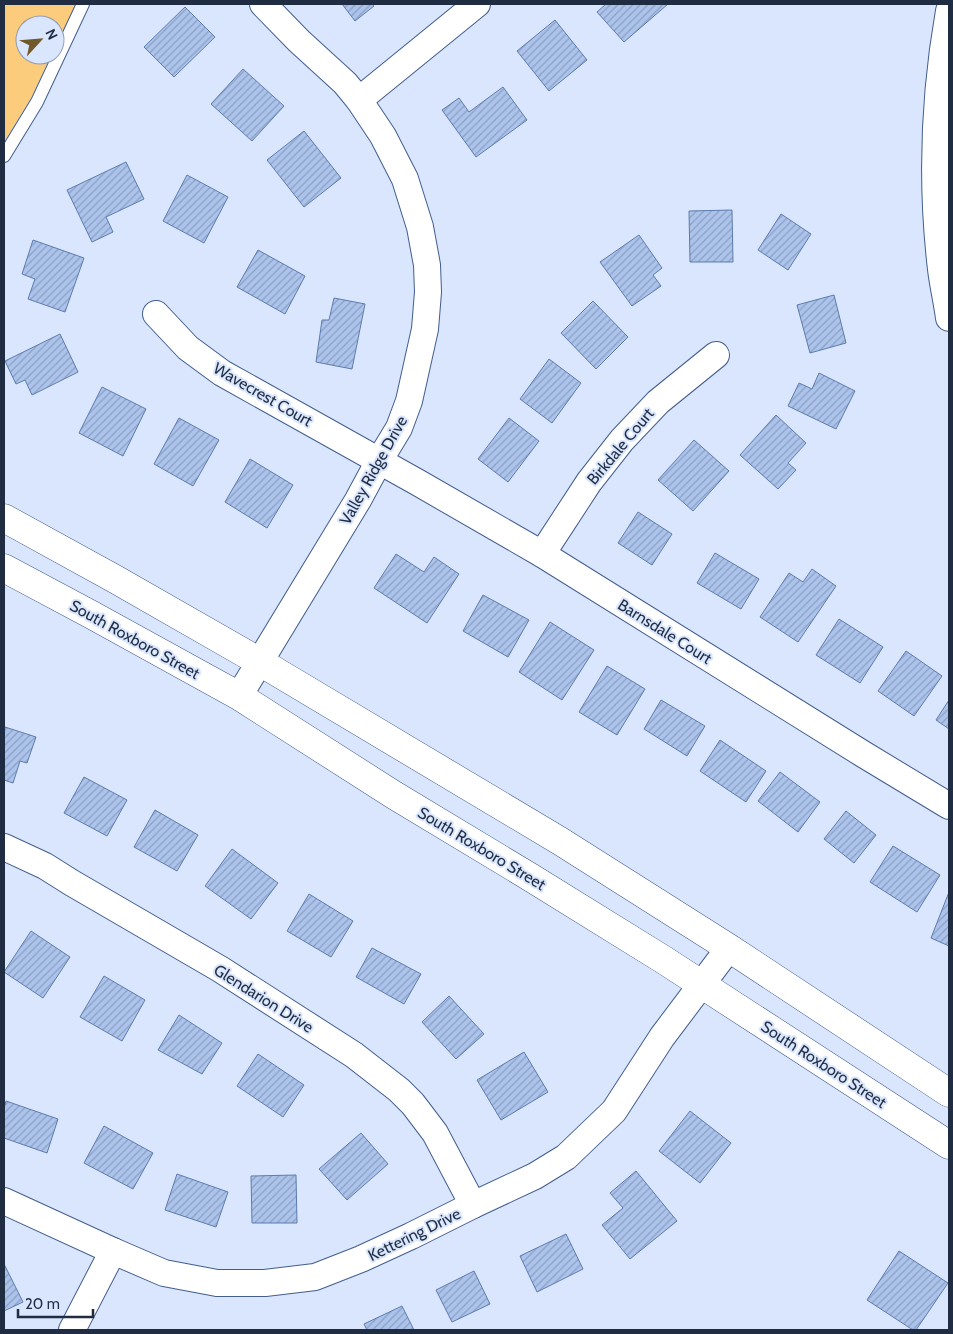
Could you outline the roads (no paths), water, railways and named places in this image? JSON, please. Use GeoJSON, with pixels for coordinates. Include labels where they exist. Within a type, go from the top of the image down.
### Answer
{"type":"FeatureCollection","features":[{"type":"Feature","properties":{"kind":"street","name":"Valley Ridge Drive"},"geometry":{"type":"LineString","coordinates":[[238,696],[358,500],[378,461],[399,428],[409,402],[425,329],[428,292],[427,265],[420,227],[405,179],[383,136],[345,83],[299,41],[263,4]]}},
{"type":"Feature","properties":{"kind":"street"},"geometry":{"type":"LineString","coordinates":[[359,100],[478,4]]}},
{"type":"Feature","properties":{"kind":"street"},"geometry":{"type":"LineString","coordinates":[[949,11],[943,47],[936,126],[936,197],[941,269],[949,318]]}},
{"type":"Feature","properties":{"kind":"street","name":"Wavecrest Court"},"geometry":{"type":"LineString","coordinates":[[156,314],[188,348],[222,373],[378,461]]}},
{"type":"Feature","properties":{"kind":"street","name":"Birkdale Court"},"geometry":{"type":"LineString","coordinates":[[542,554],[589,482],[622,440],[658,402],[716,355]]}},
{"type":"Feature","properties":{"kind":"street","name":"Barnsdale Court"},"geometry":{"type":"LineString","coordinates":[[378,461],[542,554],[949,806]]}},
{"type":"Feature","properties":{"kind":"street"},"geometry":{"type":"LineString","coordinates":[[4,518],[260,662],[552,836],[729,948],[949,1093]]}},
{"type":"Feature","properties":{"kind":"street","name":"South Roxboro Street"},"geometry":{"type":"LineString","coordinates":[[4,568],[238,696],[394,795],[530,877],[702,985],[949,1145]]}},
{"type":"Feature","properties":{"kind":"street","name":"Glendarion Drive"},"geometry":{"type":"LineString","coordinates":[[4,847],[45,866],[220,970],[354,1055],[399,1090],[413,1104],[435,1133],[473,1205]]}},
{"type":"Feature","properties":{"kind":"street","name":"Kettering Drive"},"geometry":{"type":"LineString","coordinates":[[4,1201],[164,1273],[217,1283],[266,1283],[315,1277],[360,1260],[412,1236],[535,1176],[566,1157],[614,1111],[662,1038],[729,948]]}},
{"type":"Feature","properties":{"kind":"street"},"geometry":{"type":"LineString","coordinates":[[72,1330],[113,1251]]}},
{"type":"Feature","properties":{"kind":"lane"},"geometry":{"type":"LineString","coordinates":[[4,156],[37,102],[83,4]]}}]}
